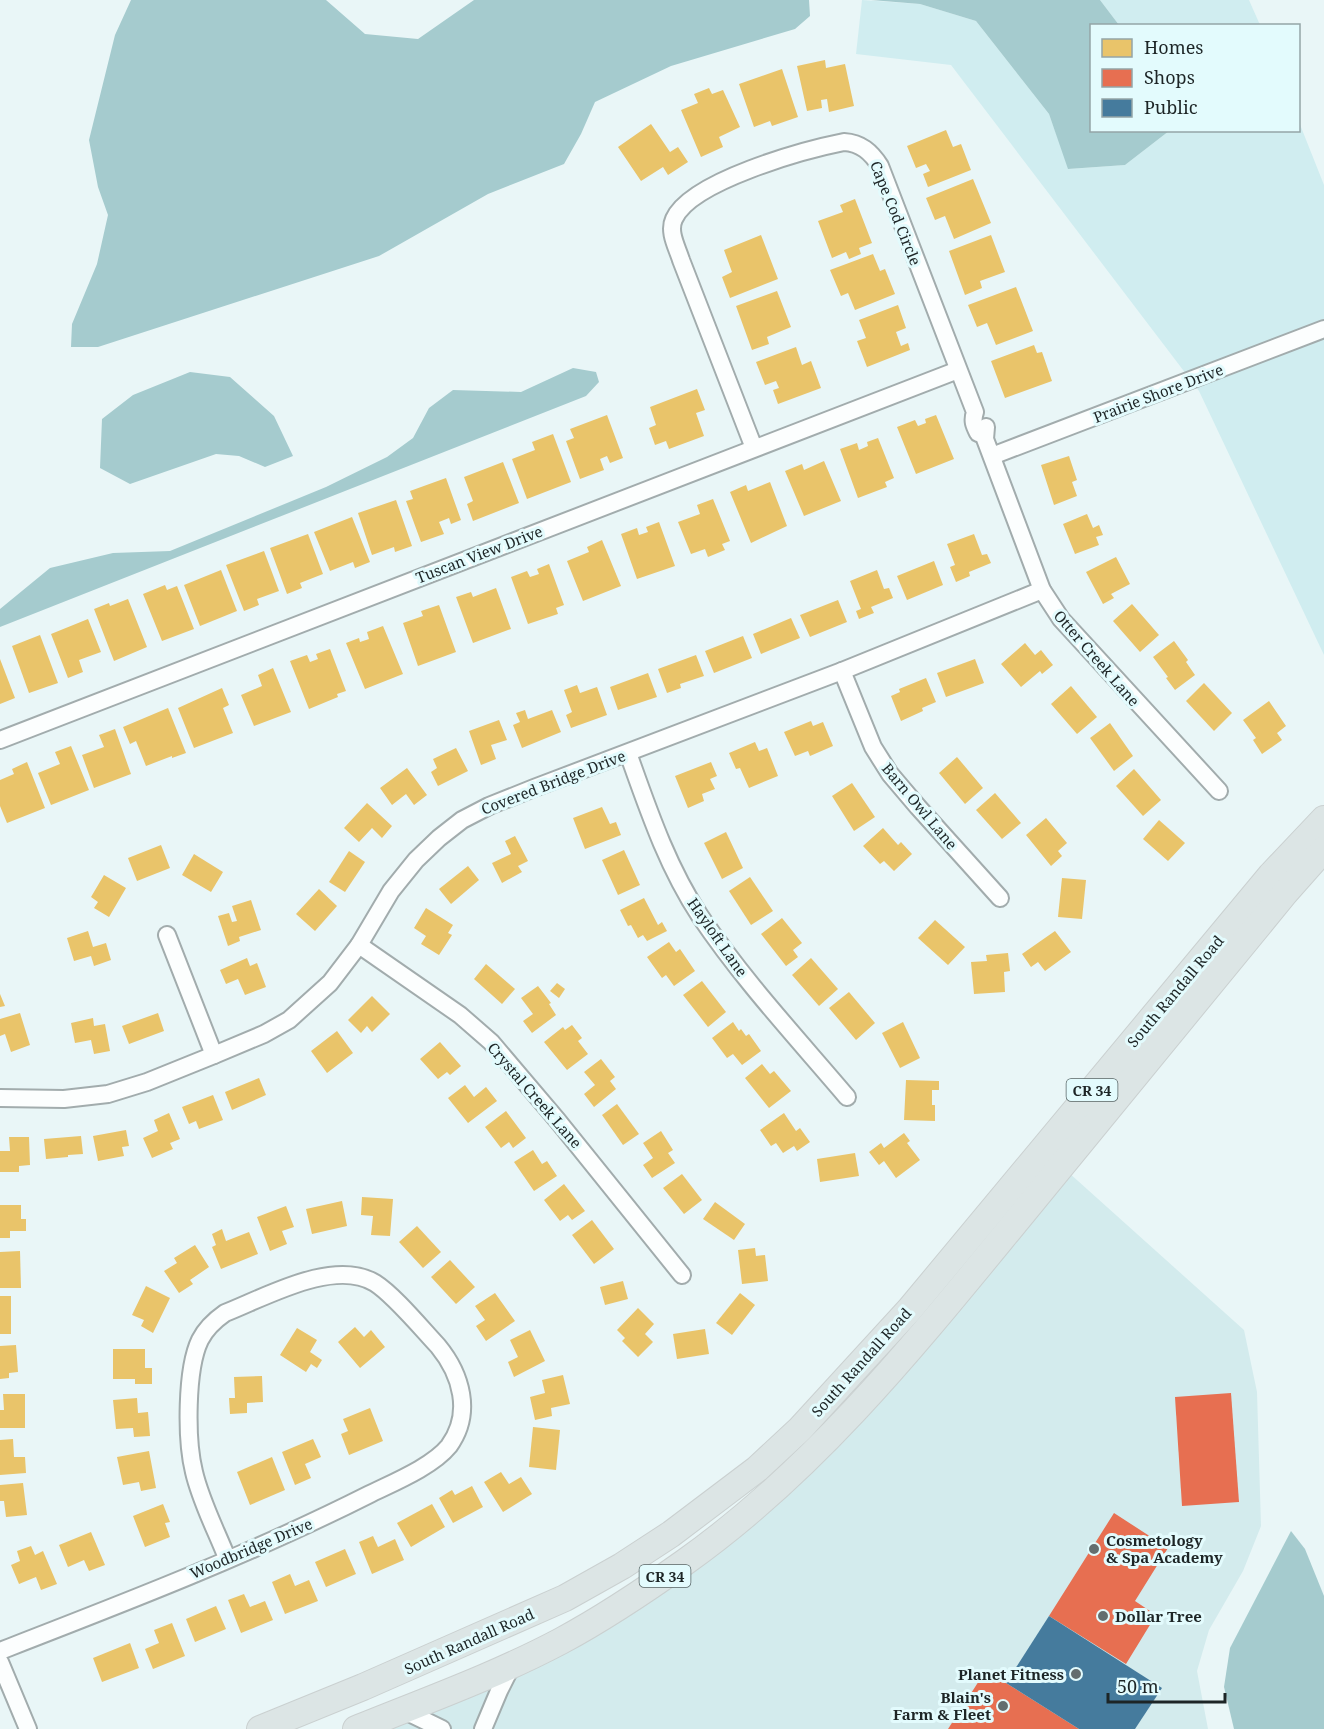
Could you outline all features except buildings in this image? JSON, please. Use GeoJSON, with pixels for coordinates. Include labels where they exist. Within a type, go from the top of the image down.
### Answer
{"type":"FeatureCollection","features":[{"type":"Feature","properties":{"kind":"main road","name":"South Randall Road"},"geometry":{"type":"LineString","coordinates":[[260,1729],[384,1678],[565,1598],[622,1566],[757,1469],[800,1429],[910,1309],[1271,875],[1324,819]]}},
{"type":"Feature","properties":{"kind":"main road","name":"South Randall Road"},"geometry":{"type":"LineString","coordinates":[[356,1729],[512,1665],[564,1640],[686,1561],[727,1531],[766,1497],[841,1427],[926,1330],[1324,849]]}},
{"type":"Feature","properties":{"kind":"street","name":"Cape Cod Circle"},"geometry":{"type":"LineString","coordinates":[[754,448],[672,234],[674,220],[696,196],[776,159],[844,142],[861,146],[875,158],[958,370]]}},
{"type":"Feature","properties":{"kind":"street","name":"Prairie Shore Drive"},"geometry":{"type":"LineString","coordinates":[[992,456],[1324,329]]}},
{"type":"Feature","properties":{"kind":"street","name":"Otter Creek Lane"},"geometry":{"type":"LineString","coordinates":[[958,370],[975,412],[981,414],[985,422],[987,430],[984,435],[1042,590],[1061,619],[1084,647],[1219,791]]}},
{"type":"Feature","properties":{"kind":"street","name":"Tuscan View Drive"},"geometry":{"type":"LineString","coordinates":[[0,740],[958,370]]}},
{"type":"Feature","properties":{"kind":"street","name":"Covered Bridge Drive"},"geometry":{"type":"LineString","coordinates":[[0,1098],[64,1099],[108,1094],[147,1082],[264,1034],[289,1020],[330,983],[359,945],[392,891],[416,860],[462,820],[489,806],[842,671],[1042,590]]}},
{"type":"Feature","properties":{"kind":"street","name":"Barn Owl Lane"},"geometry":{"type":"LineString","coordinates":[[842,671],[873,747],[890,774],[1000,898]]}},
{"type":"Feature","properties":{"kind":"street","name":"Hayloft Lane"},"geometry":{"type":"LineString","coordinates":[[628,753],[660,842],[699,915],[733,962],[847,1097]]}},
{"type":"Feature","properties":{"kind":"street"},"geometry":{"type":"LineString","coordinates":[[167,934],[214,1054]]}},
{"type":"Feature","properties":{"kind":"street","name":"Crystal Creek Lane"},"geometry":{"type":"LineString","coordinates":[[359,945],[460,1015],[490,1042],[558,1121],[682,1275]]}},
{"type":"Feature","properties":{"kind":"street","name":"Woodbridge Drive"},"geometry":{"type":"LineString","coordinates":[[0,1651],[227,1558],[334,1512],[427,1464],[448,1446],[457,1431],[462,1412],[458,1378],[447,1357],[376,1284],[361,1277],[341,1274],[320,1277],[225,1313],[214,1321],[201,1338],[192,1361],[190,1446],[201,1496],[227,1558]]}},
{"type":"Feature","properties":{"kind":"street"},"geometry":{"type":"LineString","coordinates":[[0,1662],[28,1729]]}},
{"type":"Feature","properties":{"kind":"street"},"geometry":{"type":"LineString","coordinates":[[483,1729],[512,1665]]}},
{"type":"Feature","properties":{"kind":"street"},"geometry":{"type":"LineString","coordinates":[[403,1710],[442,1729]]}},
{"type":"Feature","properties":{"kind":"shaded area"},"geometry":{"type":"Polygon","coordinates":[[[131,0],[326,0],[365,34],[418,39],[474,0],[809,0],[810,16],[795,29],[671,66],[595,102],[564,164],[488,194],[379,256],[98,347],[71,347],[72,324],[97,264],[108,215],[98,187],[89,140],[115,35],[131,0]]]}},
{"type":"Feature","properties":{"kind":"shaded area"},"geometry":{"type":"Polygon","coordinates":[[[862,0],[920,4],[976,21],[1049,114],[1069,169],[1125,165],[1168,132],[1300,132],[1300,125],[1324,185],[1324,655],[1199,391],[951,65],[856,54],[862,0]]]}},
{"type":"Feature","properties":{"kind":"shaded area"},"geometry":{"type":"Polygon","coordinates":[[[871,0],[1100,0],[1118,24],[1090,24],[1090,132],[1168,132],[1125,165],[1068,169],[1049,114],[976,21],[920,4],[871,0]]]}},
{"type":"Feature","properties":{"kind":"shaded area"},"geometry":{"type":"Polygon","coordinates":[[[1100,0],[1249,0],[1260,24],[1118,24],[1100,0]]]}},
{"type":"Feature","properties":{"kind":"shaded area"},"geometry":{"type":"Polygon","coordinates":[[[573,368],[596,372],[599,382],[586,396],[0,627],[0,609],[50,568],[113,553],[170,551],[326,487],[387,457],[413,438],[429,408],[453,390],[521,392],[573,368]]]}},
{"type":"Feature","properties":{"kind":"shaded area"},"geometry":{"type":"Polygon","coordinates":[[[190,372],[230,377],[274,416],[293,456],[265,467],[239,456],[216,454],[130,484],[100,468],[102,419],[133,395],[190,372]]]}},
{"type":"Feature","properties":{"kind":"shaded area"},"geometry":{"type":"Polygon","coordinates":[[[1068,1172],[1244,1330],[1257,1392],[1261,1526],[1243,1571],[1209,1630],[1197,1671],[1208,1729],[379,1729],[658,1596],[1068,1172]]]}},
{"type":"Feature","properties":{"kind":"shaded area"},"geometry":{"type":"Polygon","coordinates":[[[1291,1531],[1305,1549],[1324,1596],[1324,1729],[1234,1729],[1224,1687],[1230,1648],[1291,1531]]]}},
{"type":"Feature","properties":{"kind":"place","name":"Cosmetology & Spa Academy"},"geometry":{"type":"Point","coordinates":[1094,1549]}},
{"type":"Feature","properties":{"kind":"place","name":"Dollar Tree"},"geometry":{"type":"Point","coordinates":[1103,1616]}},
{"type":"Feature","properties":{"kind":"place","name":"Planet Fitness"},"geometry":{"type":"Point","coordinates":[1076,1674]}},
{"type":"Feature","properties":{"kind":"place","name":"Blain's Farm & Fleet"},"geometry":{"type":"Point","coordinates":[1003,1706]}}]}
